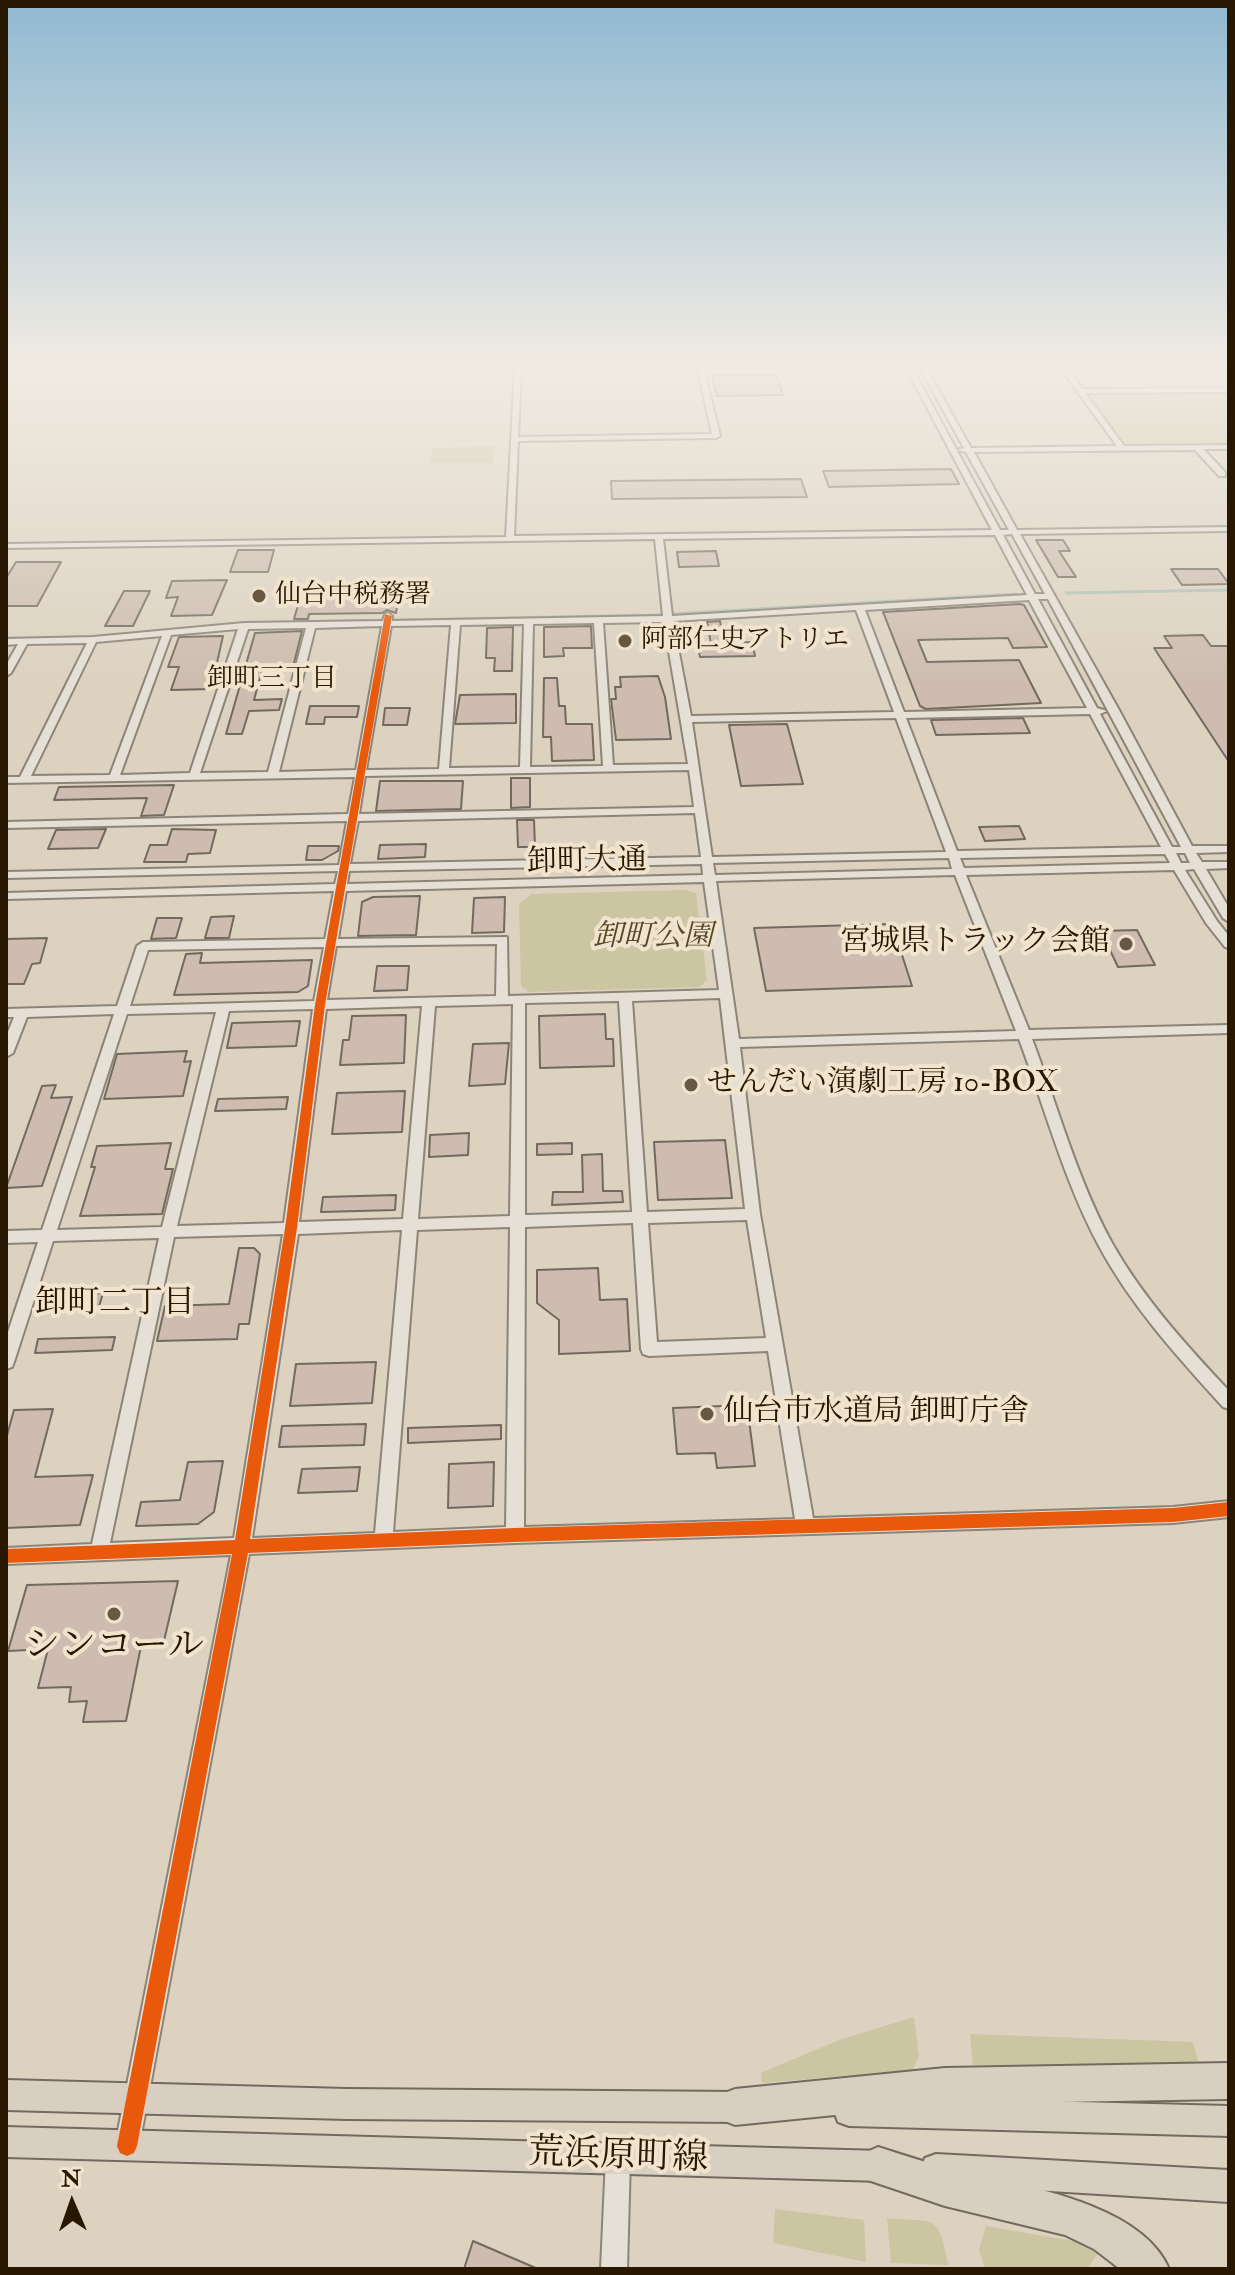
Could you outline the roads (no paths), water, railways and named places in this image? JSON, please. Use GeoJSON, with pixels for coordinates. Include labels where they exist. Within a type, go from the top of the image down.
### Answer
{"type":"FeatureCollection","features":[{"type":"Feature","properties":{"kind":"highway"},"geometry":{"type":"LineString","coordinates":[[735,2107],[945,2086],[1229,2081]]}},
{"type":"Feature","properties":{"kind":"highway"},"geometry":{"type":"LineString","coordinates":[[878,2166],[963,2192],[1028,2204],[1096,2226],[1120,2241],[1149,2269]]}},
{"type":"Feature","properties":{"kind":"main road","name":"荒浜原町線"},"geometry":{"type":"LineString","coordinates":[[6,2095],[135,2100],[735,2107],[1229,2121]]}},
{"type":"Feature","properties":{"kind":"main road","name":"荒浜原町線"},"geometry":{"type":"LineString","coordinates":[[6,2142],[878,2166],[1229,2186]]}},
{"type":"Feature","properties":{"kind":"street"},"geometry":{"type":"LineString","coordinates":[[510,539],[513,472]]}},
{"type":"Feature","properties":{"kind":"street"},"geometry":{"type":"LineString","coordinates":[[965,472],[1177,866],[1212,923],[1229,944]]}},
{"type":"Feature","properties":{"kind":"street"},"geometry":{"type":"LineString","coordinates":[[981,472],[1197,866],[1229,918]]}},
{"type":"Feature","properties":{"kind":"street"},"geometry":{"type":"LineString","coordinates":[[1012,529],[1229,521]]}},
{"type":"Feature","properties":{"kind":"street"},"geometry":{"type":"LineString","coordinates":[[8,549],[997,529]]}},
{"type":"Feature","properties":{"kind":"street"},"geometry":{"type":"LineString","coordinates":[[510,539],[621,531],[1229,529]]}},
{"type":"Feature","properties":{"kind":"street"},"geometry":{"type":"LineString","coordinates":[[659,538],[727,994],[772,1344],[805,1526]]}},
{"type":"Feature","properties":{"kind":"street"},"geometry":{"type":"LineString","coordinates":[[6,635],[99,633],[251,620],[668,614],[859,606],[1032,592]]}},
{"type":"Feature","properties":{"kind":"street"},"geometry":{"type":"LineString","coordinates":[[6,642],[93,640],[244,626],[388,620],[598,620],[1048,592]]}},
{"type":"Feature","properties":{"kind":"street"},"geometry":{"type":"LineString","coordinates":[[859,606],[957,872],[1024,1036],[1069,1162],[1106,1244],[1159,1327],[1229,1402]]}},
{"type":"Feature","properties":{"kind":"street"},"geometry":{"type":"LineString","coordinates":[[127,2146],[241,1549],[291,1228],[320,1005],[388,620]]}},
{"type":"Feature","properties":{"kind":"street"},"geometry":{"type":"LineString","coordinates":[[598,620],[608,768]]}},
{"type":"Feature","properties":{"kind":"street"},"geometry":{"type":"LineString","coordinates":[[525,769],[529,621]]}},
{"type":"Feature","properties":{"kind":"street"},"geometry":{"type":"LineString","coordinates":[[444,771],[456,622]]}},
{"type":"Feature","properties":{"kind":"street"},"geometry":{"type":"LineString","coordinates":[[273,774],[311,625]]}},
{"type":"Feature","properties":{"kind":"street"},"geometry":{"type":"LineString","coordinates":[[194,776],[244,626]]}},
{"type":"Feature","properties":{"kind":"street"},"geometry":{"type":"LineString","coordinates":[[114,778],[168,632]]}},
{"type":"Feature","properties":{"kind":"street"},"geometry":{"type":"LineString","coordinates":[[24,780],[93,640]]}},
{"type":"Feature","properties":{"kind":"street"},"geometry":{"type":"LineString","coordinates":[[6,673],[24,642]]}},
{"type":"Feature","properties":{"kind":"street"},"geometry":{"type":"LineString","coordinates":[[687,719],[1114,710]]}},
{"type":"Feature","properties":{"kind":"street"},"geometry":{"type":"LineString","coordinates":[[6,780],[694,767]]}},
{"type":"Feature","properties":{"kind":"street"},"geometry":{"type":"LineString","coordinates":[[6,825],[699,810]]}},
{"type":"Feature","properties":{"kind":"street","name":"卸町大通"},"geometry":{"type":"LineString","coordinates":[[6,875],[1229,849]]}},
{"type":"Feature","properties":{"kind":"street"},"geometry":{"type":"LineString","coordinates":[[6,896],[1229,865]]}},
{"type":"Feature","properties":{"kind":"street"},"geometry":{"type":"LineString","coordinates":[[6,1362],[143,946],[503,940],[511,1000],[519,1221],[515,1535]]}},
{"type":"Feature","properties":{"kind":"street"},"geometry":{"type":"LineString","coordinates":[[6,1013],[727,994]]}},
{"type":"Feature","properties":{"kind":"street"},"geometry":{"type":"LineString","coordinates":[[625,997],[649,1349],[772,1344]]}},
{"type":"Feature","properties":{"kind":"street"},"geometry":{"type":"LineString","coordinates":[[383,1542],[429,1002]]}},
{"type":"Feature","properties":{"kind":"street"},"geometry":{"type":"LineString","coordinates":[[99,1553],[168,1232],[224,1007]]}},
{"type":"Feature","properties":{"kind":"street"},"geometry":{"type":"LineString","coordinates":[[6,1053],[22,1013]]}},
{"type":"Feature","properties":{"kind":"street"},"geometry":{"type":"LineString","coordinates":[[733,1043],[1229,1029]]}},
{"type":"Feature","properties":{"kind":"street"},"geometry":{"type":"LineString","coordinates":[[6,1237],[753,1214]]}},
{"type":"Feature","properties":{"kind":"street"},"geometry":{"type":"LineString","coordinates":[[6,1556],[241,1549],[515,1535],[1173,1515],[1229,1509]]}},
{"type":"Feature","properties":{"kind":"street"},"geometry":{"type":"LineString","coordinates":[[614,2269],[618,2158]]}},
{"type":"Feature","properties":{"kind":"waterway"},"geometry":{"type":"LineString","coordinates":[[1066,593],[1229,590]]}},
{"type":"Feature","properties":{"kind":"waterway"},"geometry":{"type":"LineString","coordinates":[[240,623],[654,615],[1016,594]]}},
{"type":"Feature","properties":{"kind":"waterway"},"geometry":{"type":"LineString","coordinates":[[6,638],[60,638]]}},
{"type":"Feature","properties":{"kind":"place","name":"仙台中税務署"},"geometry":{"type":"Point","coordinates":[259,596]}},
{"type":"Feature","properties":{"kind":"place","name":"阿部仁史アトリエ"},"geometry":{"type":"Point","coordinates":[625,641]}},
{"type":"Feature","properties":{"kind":"place","name":"宮城県トラック会館"},"geometry":{"type":"Point","coordinates":[1126,944]}},
{"type":"Feature","properties":{"kind":"place","name":"せんだい演劇工房 10-BOX"},"geometry":{"type":"Point","coordinates":[691,1085]}},
{"type":"Feature","properties":{"kind":"place","name":"仙台市水道局 卸町庁舎"},"geometry":{"type":"Point","coordinates":[707,1414]}},
{"type":"Feature","properties":{"kind":"place","name":"シンコール"},"geometry":{"type":"Point","coordinates":[114,1614]}},
{"type":"Feature","properties":{"kind":"district","name":"卸町三丁目"},"geometry":{"type":"Point","coordinates":[272,680]}},
{"type":"Feature","properties":{"kind":"district","name":"卸町二丁目"},"geometry":{"type":"Point","coordinates":[115,1305]}},
{"type":"Feature","properties":{"kind":"park label","name":"卸町公園"},"geometry":{"type":"Point","coordinates":[653,939]}}]}
